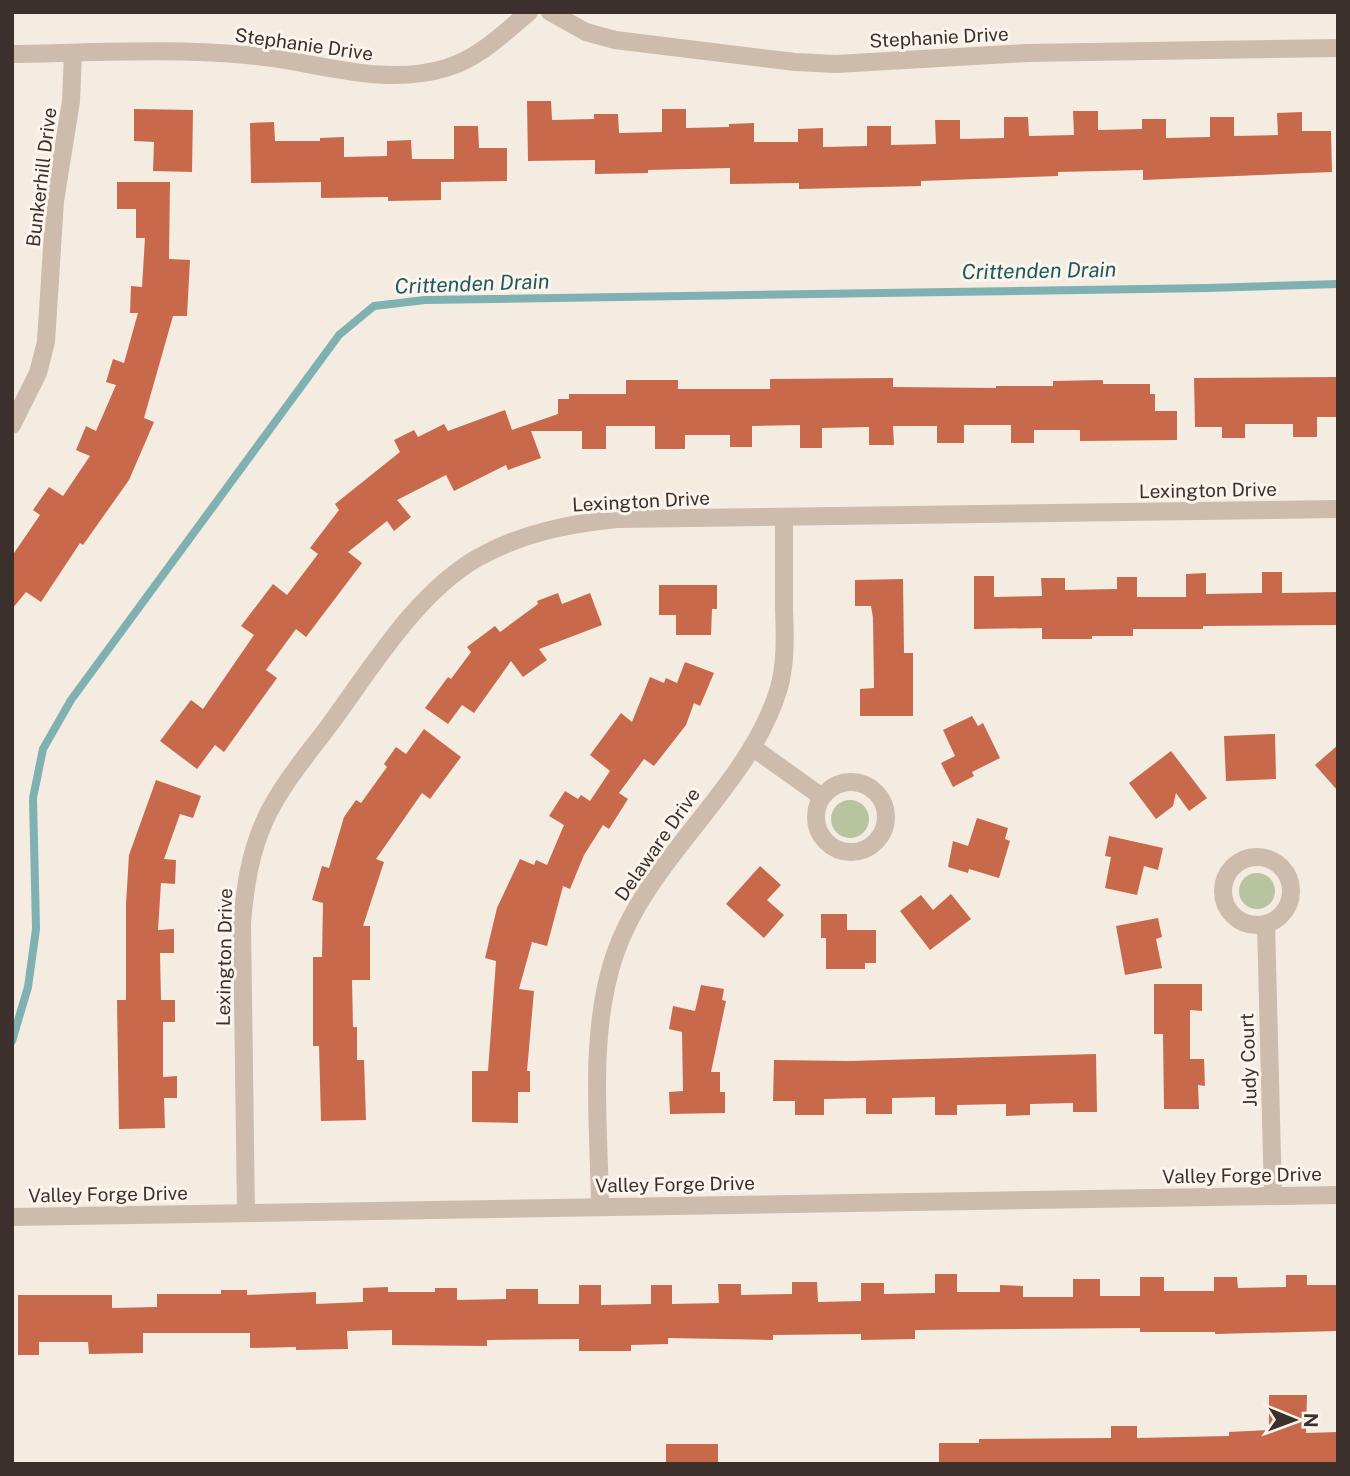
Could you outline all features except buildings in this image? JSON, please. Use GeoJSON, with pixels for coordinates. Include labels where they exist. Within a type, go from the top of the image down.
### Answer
{"type":"FeatureCollection","features":[{"type":"Feature","properties":{"kind":"street","name":"Stephanie Drive"},"geometry":{"type":"LineString","coordinates":[[12,54],[246,54],[385,77],[416,75],[447,68],[472,57],[529,12]]}},
{"type":"Feature","properties":{"kind":"street","name":"Stephanie Drive"},"geometry":{"type":"LineString","coordinates":[[550,12],[586,32],[615,40],[795,62],[836,64],[1027,53],[1338,48]]}},
{"type":"Feature","properties":{"kind":"street","name":"Bunkerhill Drive"},"geometry":{"type":"LineString","coordinates":[[12,425],[38,373],[46,342],[50,313],[55,201],[70,111],[73,53]]}},
{"type":"Feature","properties":{"kind":"street","name":"Lexington Drive"},"geometry":{"type":"LineString","coordinates":[[246,1213],[242,923],[245,885],[252,853],[266,819],[285,786],[393,639],[417,610],[448,580],[477,558],[540,531],[575,523],[617,519],[784,519],[1338,509]]}},
{"type":"Feature","properties":{"kind":"street","name":"Delaware Drive"},"geometry":{"type":"LineString","coordinates":[[600,1206],[598,1068],[600,1022],[606,984],[616,951],[647,892],[752,747],[768,719],[780,686],[783,663],[784,519]]}},
{"type":"Feature","properties":{"kind":"street"},"geometry":{"type":"LineString","coordinates":[[752,747],[822,797]]}},
{"type":"Feature","properties":{"kind":"street","name":"Judy Court"},"geometry":{"type":"LineString","coordinates":[[1266,924],[1273,1196]]}},
{"type":"Feature","properties":{"kind":"street","name":"Valley Forge Drive"},"geometry":{"type":"LineString","coordinates":[[12,1217],[1338,1195]]}},
{"type":"Feature","properties":{"kind":"green space"},"geometry":{"type":"Polygon","coordinates":[[[850,800],[863,806],[869,819],[863,832],[850,838],[837,832],[831,819],[837,806],[850,800]]]}},
{"type":"Feature","properties":{"kind":"green space"},"geometry":{"type":"Polygon","coordinates":[[[1257,873],[1270,878],[1275,891],[1270,904],[1257,909],[1244,904],[1239,891],[1244,878],[1257,873]]]}},
{"type":"Feature","properties":{"kind":"waterway","name":"Crittenden Drain"},"geometry":{"type":"LineString","coordinates":[[12,1041],[28,987],[36,929],[33,798],[43,749],[71,700],[339,335],[374,306],[425,300],[1338,284]]}}]}
